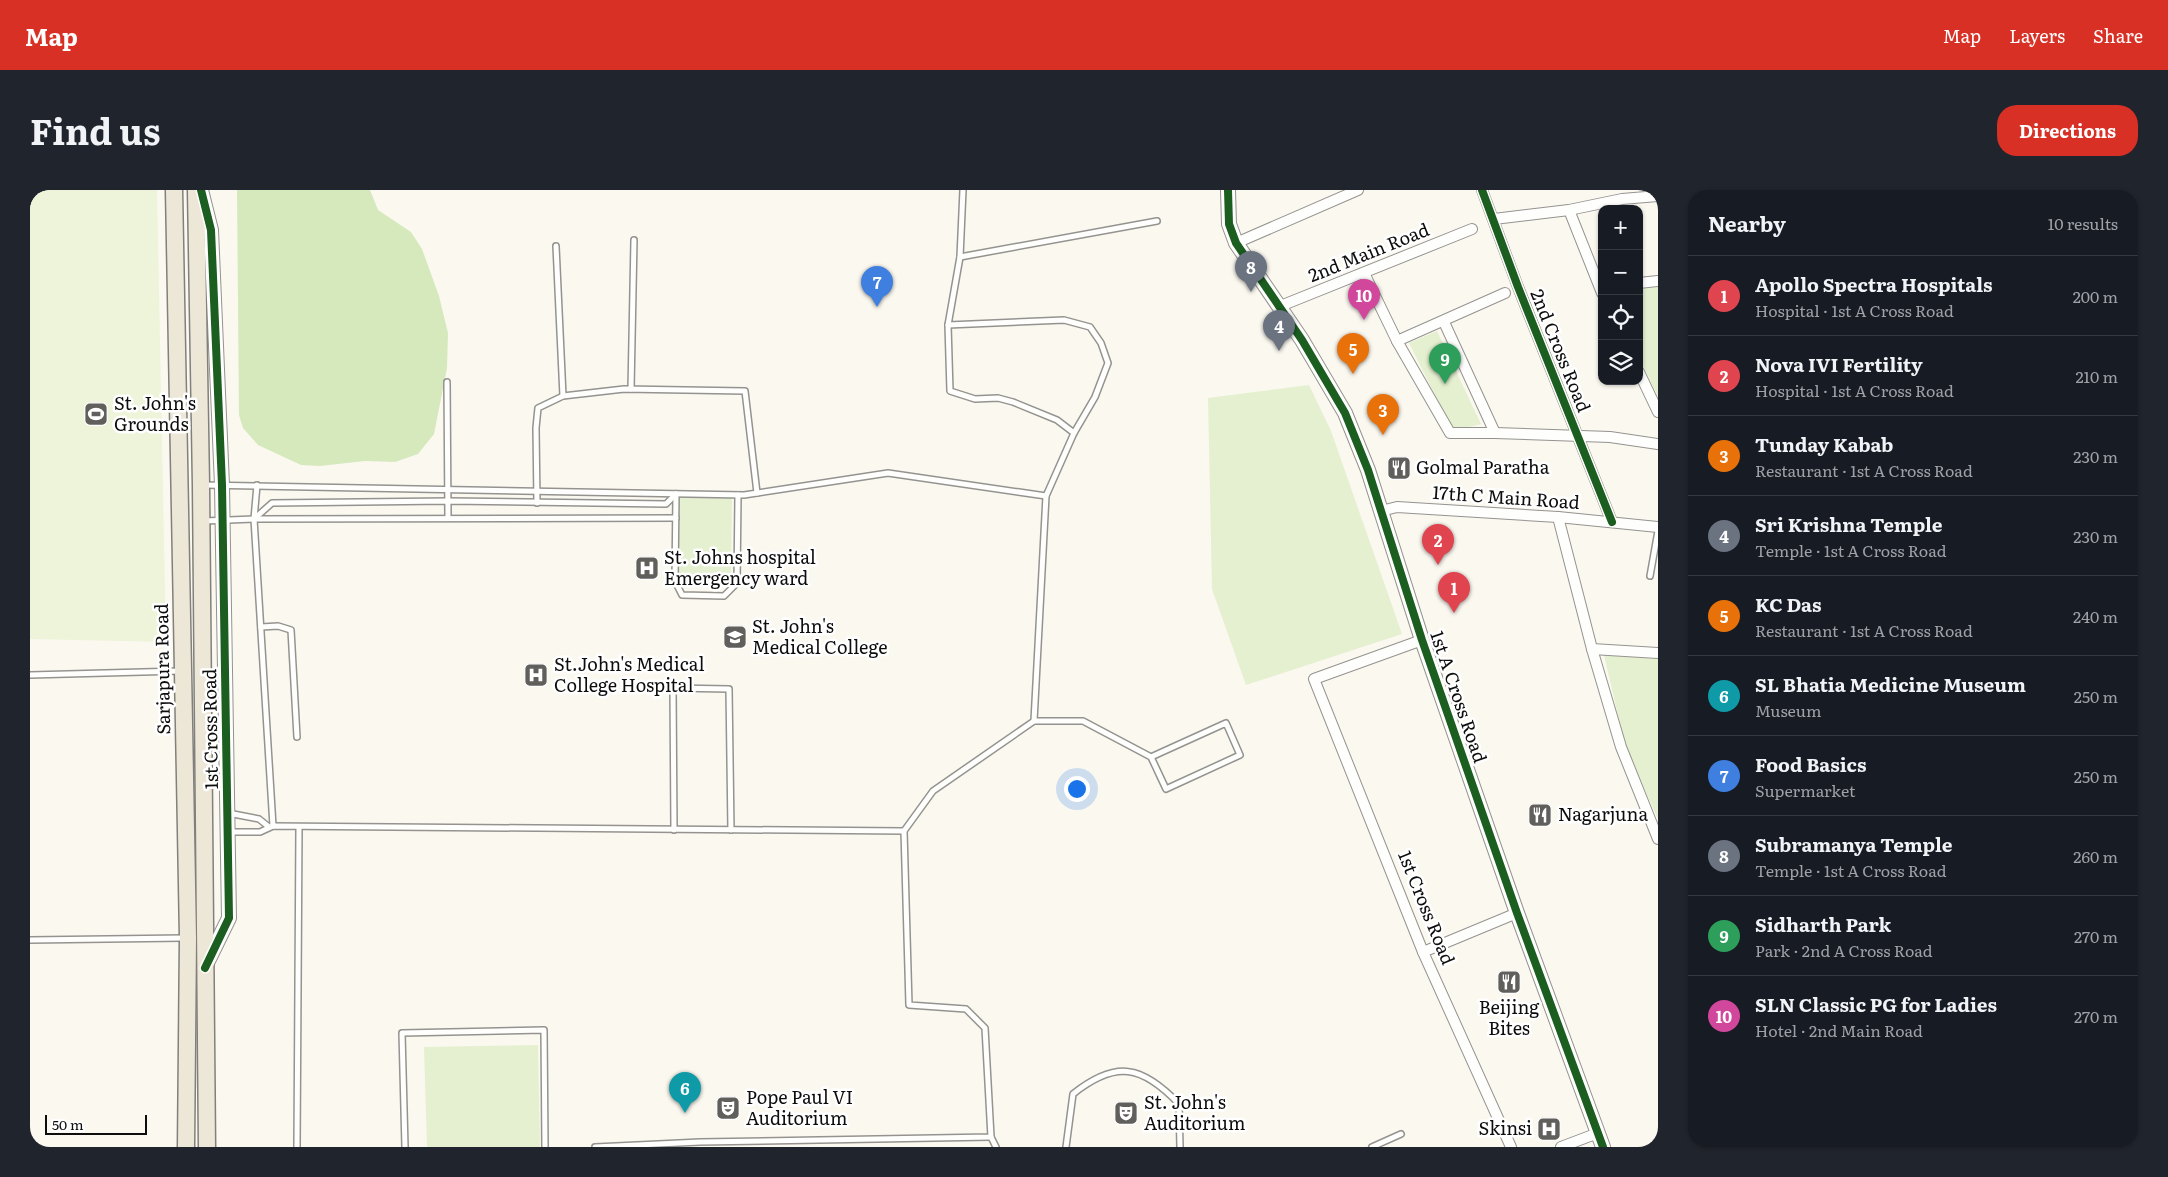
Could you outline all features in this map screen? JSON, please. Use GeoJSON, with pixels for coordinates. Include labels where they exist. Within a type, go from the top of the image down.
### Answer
{"type":"FeatureCollection","features":[{"type":"Feature","properties":{"kind":"main road","name":"Sarjapura Road"},"geometry":{"type":"LineString","coordinates":[[174,190],[188,938],[186,1147]]}},
{"type":"Feature","properties":{"kind":"main road"},"geometry":{"type":"LineString","coordinates":[[196,190],[201,485],[207,1147]]}},
{"type":"Feature","properties":{"kind":"street","name":"1st Cross Road"},"geometry":{"type":"LineString","coordinates":[[201,190],[211,230],[222,485],[229,918],[205,968]]}},
{"type":"Feature","properties":{"kind":"street","name":"1st A Cross Road"},"geometry":{"type":"LineString","coordinates":[[1228,190],[1229,224],[1236,243],[1302,340],[1346,413],[1381,511],[1422,640],[1517,913],[1603,1147]]}},
{"type":"Feature","properties":{"kind":"street"},"geometry":{"type":"LineString","coordinates":[[1236,243],[1358,190]]}},
{"type":"Feature","properties":{"kind":"street","name":"2nd Cross Road"},"geometry":{"type":"LineString","coordinates":[[1482,190],[1518,287],[1612,522]]}},
{"type":"Feature","properties":{"kind":"street"},"geometry":{"type":"LineString","coordinates":[[1494,219],[1569,210],[1621,194],[1658,196]]}},
{"type":"Feature","properties":{"kind":"street"},"geometry":{"type":"LineString","coordinates":[[1569,210],[1598,282]]}},
{"type":"Feature","properties":{"kind":"street","name":"2nd Main Road"},"geometry":{"type":"LineString","coordinates":[[1278,307],[1472,229]]}},
{"type":"Feature","properties":{"kind":"street"},"geometry":{"type":"LineString","coordinates":[[1364,273],[1397,341],[1450,434],[1496,433],[1578,436],[1658,444]]}},
{"type":"Feature","properties":{"kind":"street"},"geometry":{"type":"LineString","coordinates":[[1643,283],[1658,281]]}},
{"type":"Feature","properties":{"kind":"street"},"geometry":{"type":"LineString","coordinates":[[1397,341],[1444,322],[1505,292]]}},
{"type":"Feature","properties":{"kind":"street"},"geometry":{"type":"LineString","coordinates":[[1444,322],[1496,433]]}},
{"type":"Feature","properties":{"kind":"street"},"geometry":{"type":"LineString","coordinates":[[1643,380],[1658,412]]}},
{"type":"Feature","properties":{"kind":"street","name":"17th C Main Road"},"geometry":{"type":"LineString","coordinates":[[1381,511],[1397,507],[1558,517],[1658,527]]}},
{"type":"Feature","properties":{"kind":"street"},"geometry":{"type":"LineString","coordinates":[[1558,517],[1592,649],[1621,747],[1658,839]]}},
{"type":"Feature","properties":{"kind":"street","name":"1st Cross Road"},"geometry":{"type":"LineString","coordinates":[[1422,640],[1314,679],[1422,952],[1511,1147]]}},
{"type":"Feature","properties":{"kind":"street"},"geometry":{"type":"LineString","coordinates":[[1592,649],[1658,654]]}},
{"type":"Feature","properties":{"kind":"street"},"geometry":{"type":"LineString","coordinates":[[1422,952],[1517,913]]}},
{"type":"Feature","properties":{"kind":"street"},"geometry":{"type":"LineString","coordinates":[[1561,1147],[1598,1133]]}},
{"type":"Feature","properties":{"kind":"lane"},"geometry":{"type":"LineString","coordinates":[[963,190],[960,257],[948,325],[950,391],[975,399],[998,398],[1013,402],[1057,420],[1074,433]]}},
{"type":"Feature","properties":{"kind":"lane"},"geometry":{"type":"LineString","coordinates":[[960,257],[1157,221]]}},
{"type":"Feature","properties":{"kind":"lane"},"geometry":{"type":"LineString","coordinates":[[632,389],[634,240]]}},
{"type":"Feature","properties":{"kind":"lane"},"geometry":{"type":"LineString","coordinates":[[556,246],[563,396]]}},
{"type":"Feature","properties":{"kind":"lane"},"geometry":{"type":"LineString","coordinates":[[948,325],[1064,320],[1090,327],[1102,343],[1108,363],[1094,397],[1074,433],[1046,496],[1034,721]]}},
{"type":"Feature","properties":{"kind":"lane"},"geometry":{"type":"LineString","coordinates":[[447,382],[448,518]]}},
{"type":"Feature","properties":{"kind":"lane"},"geometry":{"type":"LineString","coordinates":[[537,503],[536,428],[538,408],[563,396],[632,389],[745,391],[757,493]]}},
{"type":"Feature","properties":{"kind":"lane"},"geometry":{"type":"LineString","coordinates":[[201,485],[738,494],[757,493],[888,473],[1046,496]]}},
{"type":"Feature","properties":{"kind":"lane"},"geometry":{"type":"LineString","coordinates":[[257,486],[254,519],[271,826]]}},
{"type":"Feature","properties":{"kind":"lane"},"geometry":{"type":"LineString","coordinates":[[676,494],[675,581],[682,595],[724,596],[736,583],[738,494]]}},
{"type":"Feature","properties":{"kind":"lane"},"geometry":{"type":"LineString","coordinates":[[254,519],[272,503],[448,501],[666,504],[676,494]]}},
{"type":"Feature","properties":{"kind":"lane"},"geometry":{"type":"LineString","coordinates":[[201,521],[254,519],[676,518]]}},
{"type":"Feature","properties":{"kind":"lane"},"geometry":{"type":"LineString","coordinates":[[1650,576],[1658,531]]}},
{"type":"Feature","properties":{"kind":"lane"},"geometry":{"type":"LineString","coordinates":[[261,627],[278,626],[291,630],[297,738]]}},
{"type":"Feature","properties":{"kind":"lane"},"geometry":{"type":"LineString","coordinates":[[30,675],[183,671]]}},
{"type":"Feature","properties":{"kind":"lane"},"geometry":{"type":"LineString","coordinates":[[674,830],[673,688],[729,689],[731,830]]}},
{"type":"Feature","properties":{"kind":"lane"},"geometry":{"type":"LineString","coordinates":[[996,1147],[991,1137],[985,1028],[966,1009],[909,1005],[904,830],[933,792],[1034,721],[1082,721],[1152,757],[1166,789],[1240,755],[1226,723],[1152,757]]}},
{"type":"Feature","properties":{"kind":"lane"},"geometry":{"type":"LineString","coordinates":[[228,813],[259,818],[271,826]]}},
{"type":"Feature","properties":{"kind":"lane"},"geometry":{"type":"LineString","coordinates":[[228,832],[260,832],[271,826],[904,830]]}},
{"type":"Feature","properties":{"kind":"lane"},"geometry":{"type":"LineString","coordinates":[[297,1147],[299,827]]}},
{"type":"Feature","properties":{"kind":"lane"},"geometry":{"type":"LineString","coordinates":[[30,940],[188,938]]}},
{"type":"Feature","properties":{"kind":"lane"},"geometry":{"type":"LineString","coordinates":[[405,1147],[402,1034],[544,1030],[545,1147]]}},
{"type":"Feature","properties":{"kind":"lane"},"geometry":{"type":"LineString","coordinates":[[1066,1147],[1073,1094],[1093,1079],[1117,1070],[1145,1076],[1165,1090],[1179,1104],[1180,1147]]}},
{"type":"Feature","properties":{"kind":"lane"},"geometry":{"type":"LineString","coordinates":[[1372,1147],[1401,1134]]}},
{"type":"Feature","properties":{"kind":"lane"},"geometry":{"type":"LineString","coordinates":[[595,1147],[700,1142],[991,1137]]}},
{"type":"Feature","properties":{"kind":"green space","name":"St. John's Grounds"},"geometry":{"type":"Polygon","coordinates":[[[30,190],[157,190],[166,642],[30,639],[30,190]]]}},
{"type":"Feature","properties":{"kind":"green space"},"geometry":{"type":"Polygon","coordinates":[[[237,190],[370,190],[378,210],[411,232],[422,249],[439,296],[448,333],[447,368],[434,434],[418,454],[395,462],[365,461],[320,466],[301,465],[258,445],[243,428],[239,415],[237,190]]]}},
{"type":"Feature","properties":{"kind":"green space"},"geometry":{"type":"Polygon","coordinates":[[[1658,287],[1658,397],[1643,365],[1643,289],[1658,287]]]}},
{"type":"Feature","properties":{"kind":"green space"},"geometry":{"type":"Polygon","coordinates":[[[1437,331],[1481,424],[1453,431],[1409,343],[1437,331]]]}},
{"type":"Feature","properties":{"kind":"green space"},"geometry":{"type":"Polygon","coordinates":[[[1309,385],[1331,431],[1402,634],[1246,685],[1212,589],[1208,398],[1309,385]]]}},
{"type":"Feature","properties":{"kind":"green space"},"geometry":{"type":"Polygon","coordinates":[[[677,495],[732,496],[731,579],[676,578],[677,495]]]}},
{"type":"Feature","properties":{"kind":"green space"},"geometry":{"type":"Polygon","coordinates":[[[1604,655],[1658,659],[1658,819],[1626,749],[1604,655]]]}},
{"type":"Feature","properties":{"kind":"green space"},"geometry":{"type":"Polygon","coordinates":[[[538,1045],[540,1147],[427,1147],[424,1047],[538,1045]]]}},
{"type":"Feature","properties":{"kind":"cycle path"},"geometry":{"type":"LineString","coordinates":[[201,190],[211,230],[222,485],[229,918],[205,968]]}},
{"type":"Feature","properties":{"kind":"cycle path"},"geometry":{"type":"LineString","coordinates":[[1228,190],[1229,224],[1236,243],[1302,340],[1345,413],[1368,470],[1422,640],[1517,913],[1603,1147]]}},
{"type":"Feature","properties":{"kind":"cycle path"},"geometry":{"type":"LineString","coordinates":[[1482,190],[1518,287],[1612,522]]}},
{"type":"Feature","properties":{"kind":"place","name":"Subramanya Temple"},"geometry":{"type":"Point","coordinates":[1251,292]}},
{"type":"Feature","properties":{"kind":"place","name":"Food Basics"},"geometry":{"type":"Point","coordinates":[877,307]}},
{"type":"Feature","properties":{"kind":"place","name":"SLN Classic PG for Ladies"},"geometry":{"type":"Point","coordinates":[1364,320]}},
{"type":"Feature","properties":{"kind":"place","name":"Sri Krishna Temple"},"geometry":{"type":"Point","coordinates":[1279,351]}},
{"type":"Feature","properties":{"kind":"place","name":"KC Das"},"geometry":{"type":"Point","coordinates":[1353,374]}},
{"type":"Feature","properties":{"kind":"place","name":"Sidharth Park"},"geometry":{"type":"Point","coordinates":[1445,384]}},
{"type":"Feature","properties":{"kind":"place","name":"St. John's Grounds"},"geometry":{"type":"Point","coordinates":[96,414]}},
{"type":"Feature","properties":{"kind":"place","name":"Tunday Kabab"},"geometry":{"type":"Point","coordinates":[1383,435]}},
{"type":"Feature","properties":{"kind":"place","name":"Golmal Paratha"},"geometry":{"type":"Point","coordinates":[1399,468]}},
{"type":"Feature","properties":{"kind":"place","name":"Nova IVI Fertility"},"geometry":{"type":"Point","coordinates":[1438,565]}},
{"type":"Feature","properties":{"kind":"place","name":"St. Johns hospital Emergency ward"},"geometry":{"type":"Point","coordinates":[647,568]}},
{"type":"Feature","properties":{"kind":"place","name":"Apollo Spectra Hospitals"},"geometry":{"type":"Point","coordinates":[1454,613]}},
{"type":"Feature","properties":{"kind":"place","name":"St. John's Medical College"},"geometry":{"type":"Point","coordinates":[735,637]}},
{"type":"Feature","properties":{"kind":"place","name":"St.John's Medical College Hospital"},"geometry":{"type":"Point","coordinates":[536,675]}},
{"type":"Feature","properties":{"kind":"place","name":"Nagarjuna"},"geometry":{"type":"Point","coordinates":[1540,815]}},
{"type":"Feature","properties":{"kind":"place","name":"Beijing Bites"},"geometry":{"type":"Point","coordinates":[1509,982]}},
{"type":"Feature","properties":{"kind":"place","name":"Pope Paul VI Auditorium"},"geometry":{"type":"Point","coordinates":[728,1108]}},
{"type":"Feature","properties":{"kind":"place","name":"SL Bhatia Medicine Museum"},"geometry":{"type":"Point","coordinates":[685,1113]}},
{"type":"Feature","properties":{"kind":"place","name":"St. John's Auditorium"},"geometry":{"type":"Point","coordinates":[1126,1113]}},
{"type":"Feature","properties":{"kind":"place","name":"Skinsi"},"geometry":{"type":"Point","coordinates":[1549,1129]}}]}
